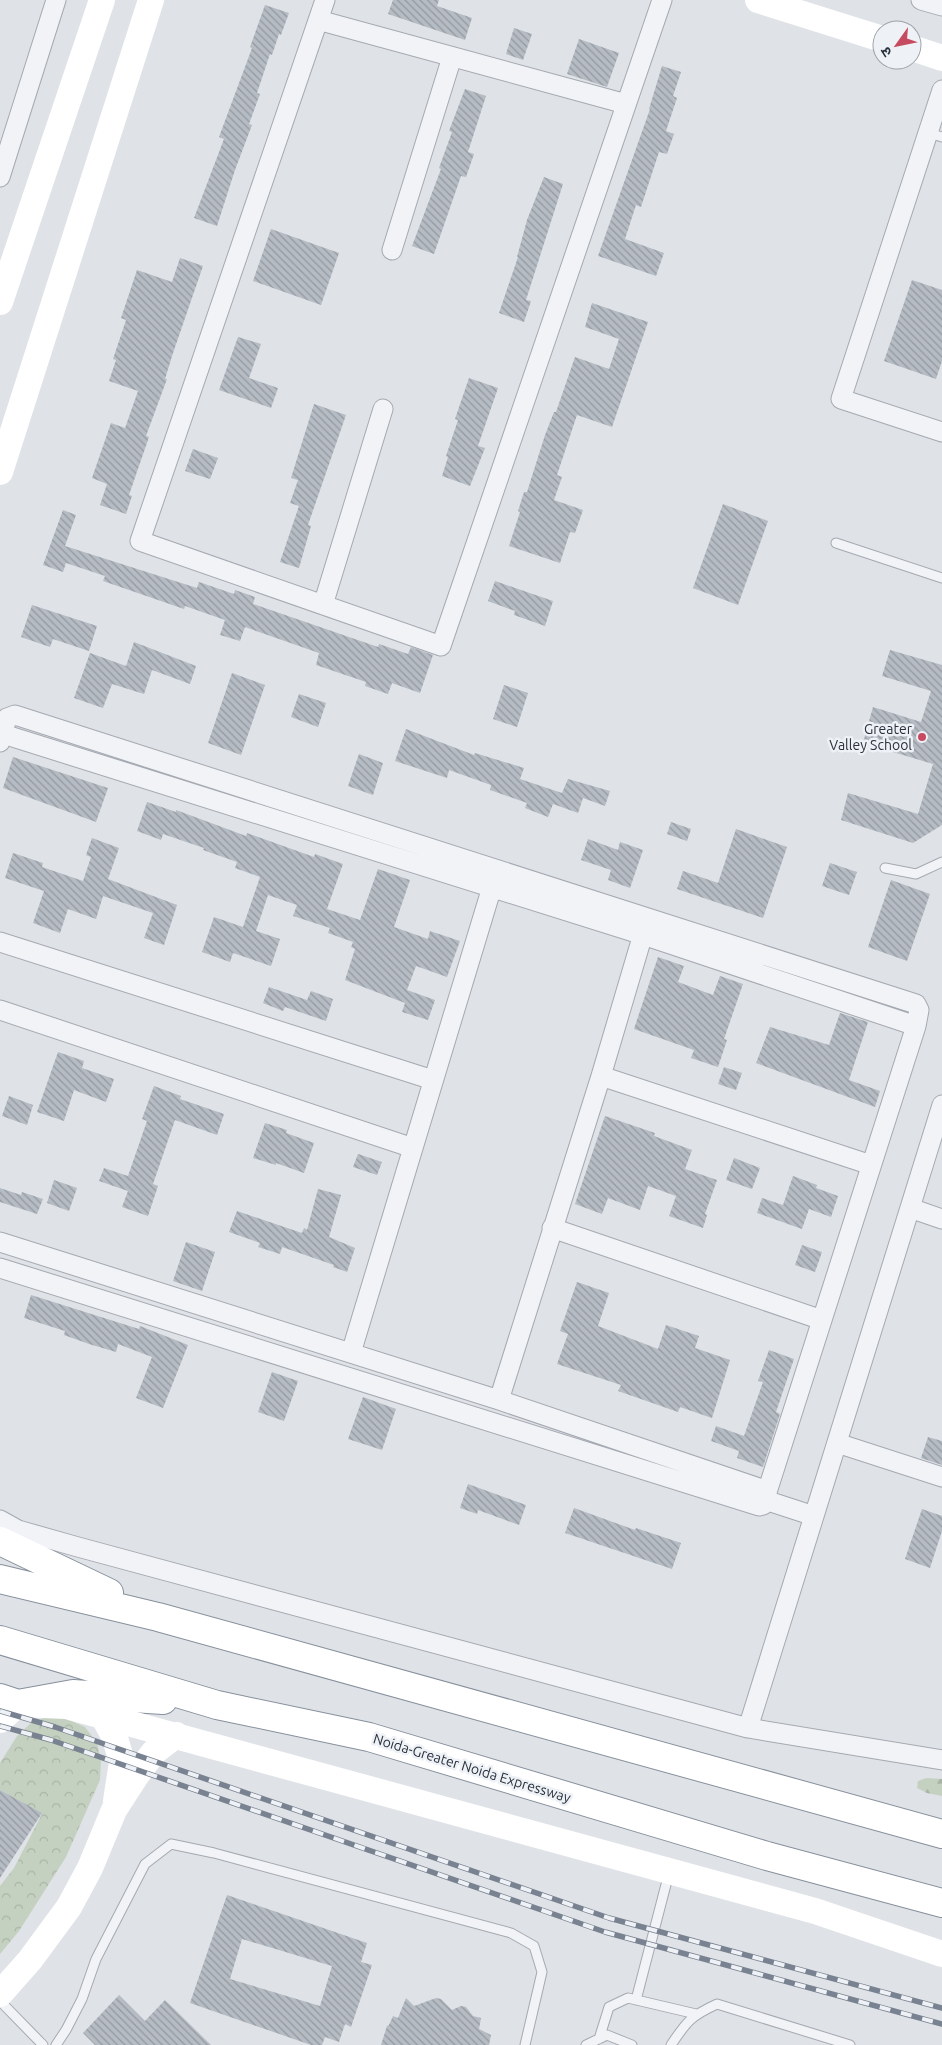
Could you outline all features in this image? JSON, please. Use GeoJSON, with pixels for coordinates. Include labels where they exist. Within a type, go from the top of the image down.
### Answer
{"type":"FeatureCollection","features":[{"type":"Feature","properties":{"kind":"highway"},"geometry":{"type":"LineString","coordinates":[[0,1541],[158,1617]]}},
{"type":"Feature","properties":{"kind":"highway"},"geometry":{"type":"LineString","coordinates":[[0,1579],[158,1617],[942,1834]]}},
{"type":"Feature","properties":{"kind":"highway","name":"Noida-Greater Noida Expressway"},"geometry":{"type":"LineString","coordinates":[[0,1640],[217,1704],[369,1738],[767,1856],[942,1904]]}},
{"type":"Feature","properties":{"kind":"highway"},"geometry":{"type":"LineString","coordinates":[[6,1707],[73,1694],[217,1704]]}},
{"type":"Feature","properties":{"kind":"highway"},"geometry":{"type":"LineString","coordinates":[[799,1795],[942,1814]]}},
{"type":"Feature","properties":{"kind":"highway"},"geometry":{"type":"LineString","coordinates":[[767,1856],[942,1919]]}},
{"type":"Feature","properties":{"kind":"street"},"geometry":{"type":"LineString","coordinates":[[0,177],[56,0]]}},
{"type":"Feature","properties":{"kind":"street"},"geometry":{"type":"LineString","coordinates":[[0,302],[102,0]]}},
{"type":"Feature","properties":{"kind":"street"},"geometry":{"type":"LineString","coordinates":[[0,472],[151,0]]}},
{"type":"Feature","properties":{"kind":"street"},"geometry":{"type":"LineString","coordinates":[[325,0],[140,541],[441,646],[662,0]]}},
{"type":"Feature","properties":{"kind":"street"},"geometry":{"type":"LineString","coordinates":[[758,0],[872,36]]}},
{"type":"Feature","properties":{"kind":"street"},"geometry":{"type":"LineString","coordinates":[[921,0],[942,6]]}},
{"type":"Feature","properties":{"kind":"street"},"geometry":{"type":"LineString","coordinates":[[318,20],[626,104]]}},
{"type":"Feature","properties":{"kind":"street"},"geometry":{"type":"LineString","coordinates":[[922,51],[942,58]]}},
{"type":"Feature","properties":{"kind":"street"},"geometry":{"type":"LineString","coordinates":[[392,250],[452,56]]}},
{"type":"Feature","properties":{"kind":"street"},"geometry":{"type":"LineString","coordinates":[[942,90],[935,135],[841,400],[942,432]]}},
{"type":"Feature","properties":{"kind":"street"},"geometry":{"type":"LineString","coordinates":[[323,605],[383,409]]}},
{"type":"Feature","properties":{"kind":"street"},"geometry":{"type":"LineString","coordinates":[[0,1268],[758,1506],[763,1505],[916,1026],[919,1010],[916,1004],[908,1000],[15,715],[7,718],[1,738],[188,792],[643,935],[916,1026]]}},
{"type":"Feature","properties":{"kind":"street"},"geometry":{"type":"LineString","coordinates":[[188,792],[194,772]]}},
{"type":"Feature","properties":{"kind":"street"},"geometry":{"type":"LineString","coordinates":[[351,1353],[498,868]]}},
{"type":"Feature","properties":{"kind":"street"},"geometry":{"type":"LineString","coordinates":[[499,1400],[601,1076],[648,916]]}},
{"type":"Feature","properties":{"kind":"street"},"geometry":{"type":"LineString","coordinates":[[0,942],[434,1080]]}},
{"type":"Feature","properties":{"kind":"street"},"geometry":{"type":"LineString","coordinates":[[0,1010],[413,1148]]}},
{"type":"Feature","properties":{"kind":"street"},"geometry":{"type":"LineString","coordinates":[[601,1076],[871,1165]]}},
{"type":"Feature","properties":{"kind":"street"},"geometry":{"type":"LineString","coordinates":[[748,1728],[942,1105]]}},
{"type":"Feature","properties":{"kind":"street"},"geometry":{"type":"LineString","coordinates":[[910,1208],[942,1218]]}},
{"type":"Feature","properties":{"kind":"street"},"geometry":{"type":"LineString","coordinates":[[552,1228],[822,1320]]}},
{"type":"Feature","properties":{"kind":"street"},"geometry":{"type":"LineString","coordinates":[[0,1242],[499,1400],[767,1496],[814,1516]]}},
{"type":"Feature","properties":{"kind":"street"},"geometry":{"type":"LineString","coordinates":[[837,1443],[942,1477]]}},
{"type":"Feature","properties":{"kind":"street"},"geometry":{"type":"LineString","coordinates":[[0,1520],[18,1530],[78,1547],[748,1728],[942,1760]]}},
{"type":"Feature","properties":{"kind":"street"},"geometry":{"type":"LineString","coordinates":[[6,1707],[66,1706],[176,1735],[815,1911],[942,1954]]}},
{"type":"Feature","properties":{"kind":"street"},"geometry":{"type":"LineString","coordinates":[[103,1716],[115,1738],[122,1762],[114,1810]]}},
{"type":"Feature","properties":{"kind":"street"},"geometry":{"type":"LineString","coordinates":[[0,1994],[30,1960],[70,1907],[90,1868],[114,1810],[154,1752],[176,1735]]}},
{"type":"Feature","properties":{"kind":"lane"},"geometry":{"type":"LineString","coordinates":[[836,543],[942,578]]}},
{"type":"Feature","properties":{"kind":"lane"},"geometry":{"type":"LineString","coordinates":[[885,868],[916,874],[942,862]]}},
{"type":"Feature","properties":{"kind":"lane"},"geometry":{"type":"LineString","coordinates":[[56,2045],[82,1999],[96,1960],[145,1864],[171,1844],[214,1853],[512,1933],[534,1946],[542,1972],[525,2045]]}},
{"type":"Feature","properties":{"kind":"lane"},"geometry":{"type":"LineString","coordinates":[[636,2000],[670,1871]]}},
{"type":"Feature","properties":{"kind":"lane"},"geometry":{"type":"LineString","coordinates":[[599,2039],[609,2007],[628,1998],[696,2014]]}},
{"type":"Feature","properties":{"kind":"lane"},"geometry":{"type":"LineString","coordinates":[[0,2001],[43,2045]]}},
{"type":"Feature","properties":{"kind":"lane"},"geometry":{"type":"LineString","coordinates":[[671,2045],[682,2027],[696,2014],[717,2004],[850,2045]]}},
{"type":"Feature","properties":{"kind":"lane"},"geometry":{"type":"LineString","coordinates":[[586,2045],[607,2035],[632,2045]]}},
{"type":"Feature","properties":{"kind":"green space"},"geometry":{"type":"Polygon","coordinates":[[[44,1718],[65,1718],[85,1727],[97,1743],[101,1760],[100,1780],[66,1857],[19,1931],[0,1954],[0,1886],[14,1868],[42,1814],[0,1790],[0,1763],[17,1736],[31,1723],[44,1718]]]}},
{"type":"Feature","properties":{"kind":"green space"},"geometry":{"type":"Polygon","coordinates":[[[926,1778],[942,1779],[942,1796],[927,1793],[917,1788],[918,1781],[926,1778]]]}},
{"type":"Feature","properties":{"kind":"building"},"geometry":{"type":"Polygon","coordinates":[[[393,0],[439,0],[437,6],[472,18],[465,40],[388,14],[393,0]]]}},
{"type":"Feature","properties":{"kind":"building"},"geometry":{"type":"Polygon","coordinates":[[[265,5],[289,13],[272,55],[270,54],[257,93],[260,94],[249,124],[252,125],[217,226],[194,218],[224,139],[219,137],[252,48],[250,47],[265,5]]]}},
{"type":"Feature","properties":{"kind":"building"},"geometry":{"type":"Polygon","coordinates":[[[514,28],[532,34],[523,60],[506,54],[514,28]]]}},
{"type":"Feature","properties":{"kind":"building"},"geometry":{"type":"Polygon","coordinates":[[[579,39],[619,53],[607,87],[567,74],[579,39]]]}},
{"type":"Feature","properties":{"kind":"building"},"geometry":{"type":"Polygon","coordinates":[[[662,66],[681,72],[673,96],[677,98],[666,131],[674,134],[667,154],[659,152],[641,207],[636,205],[625,239],[664,253],[656,276],[598,256],[650,109],[662,66]]]}},
{"type":"Feature","properties":{"kind":"building"},"geometry":{"type":"Polygon","coordinates":[[[465,89],[486,96],[468,152],[474,154],[466,177],[461,176],[434,254],[412,246],[441,169],[439,168],[452,132],[449,131],[465,89]]]}},
{"type":"Feature","properties":{"kind":"building"},"geometry":{"type":"Polygon","coordinates":[[[544,177],[563,184],[526,300],[531,301],[524,322],[499,313],[518,257],[527,220],[544,177]]]}},
{"type":"Feature","properties":{"kind":"building"},"geometry":{"type":"Polygon","coordinates":[[[271,229],[339,253],[321,305],[253,281],[271,229]]]}},
{"type":"Feature","properties":{"kind":"building"},"geometry":{"type":"Polygon","coordinates":[[[180,258],[203,266],[173,353],[165,379],[167,379],[146,436],[149,437],[129,495],[132,496],[126,514],[100,505],[107,484],[92,478],[111,423],[125,428],[138,391],[109,381],[116,360],[113,359],[126,320],[121,318],[137,270],[172,282],[180,258]]]}},
{"type":"Feature","properties":{"kind":"building"},"geometry":{"type":"Polygon","coordinates":[[[912,280],[942,290],[942,361],[936,379],[884,361],[912,280]]]}},
{"type":"Feature","properties":{"kind":"building"},"geometry":{"type":"Polygon","coordinates":[[[592,303],[648,322],[612,427],[577,415],[557,475],[562,477],[554,500],[583,510],[575,533],[570,532],[560,563],[509,546],[524,492],[527,492],[545,435],[554,412],[556,412],[575,357],[609,369],[619,339],[585,327],[592,303]]]}},
{"type":"Feature","properties":{"kind":"building"},"geometry":{"type":"Polygon","coordinates":[[[238,337],[261,344],[249,378],[278,388],[271,408],[219,390],[238,337]]]}},
{"type":"Feature","properties":{"kind":"building"},"geometry":{"type":"Polygon","coordinates":[[[469,378],[498,388],[478,446],[485,448],[470,486],[442,476],[448,457],[446,456],[458,420],[455,419],[469,378]]]}},
{"type":"Feature","properties":{"kind":"building"},"geometry":{"type":"Polygon","coordinates":[[[314,404],[346,415],[308,525],[311,526],[299,568],[280,562],[299,506],[290,503],[298,480],[291,478],[314,404]]]}},
{"type":"Feature","properties":{"kind":"building"},"geometry":{"type":"Polygon","coordinates":[[[193,449],[218,458],[210,479],[185,471],[193,449]]]}},
{"type":"Feature","properties":{"kind":"building"},"geometry":{"type":"Polygon","coordinates":[[[723,504],[768,521],[738,605],[693,588],[723,504]]]}},
{"type":"Feature","properties":{"kind":"building"},"geometry":{"type":"Polygon","coordinates":[[[63,510],[76,515],[65,546],[197,588],[199,582],[234,594],[235,590],[255,597],[253,604],[378,647],[379,644],[408,654],[411,647],[433,655],[420,693],[392,683],[388,694],[365,686],[366,682],[316,665],[319,653],[245,627],[240,641],[220,635],[225,620],[185,606],[184,609],[103,581],[105,576],[66,563],[63,572],[43,565],[63,510]]]}},
{"type":"Feature","properties":{"kind":"building"},"geometry":{"type":"Polygon","coordinates":[[[495,581],[553,601],[545,626],[514,615],[515,611],[488,601],[495,581]]]}},
{"type":"Feature","properties":{"kind":"building"},"geometry":{"type":"Polygon","coordinates":[[[32,605],[97,626],[89,651],[53,639],[50,647],[21,637],[32,605]]]}},
{"type":"Feature","properties":{"kind":"building"},"geometry":{"type":"Polygon","coordinates":[[[134,642],[196,666],[190,684],[152,670],[144,694],[112,684],[103,708],[74,698],[90,653],[126,666],[134,642]]]}},
{"type":"Feature","properties":{"kind":"building"},"geometry":{"type":"Polygon","coordinates":[[[890,650],[942,665],[942,825],[913,843],[841,820],[848,793],[918,814],[933,764],[863,743],[873,707],[921,722],[931,691],[882,676],[890,650]]]}},
{"type":"Feature","properties":{"kind":"building"},"geometry":{"type":"Polygon","coordinates":[[[232,673],[265,685],[241,755],[208,743],[232,673]]]}},
{"type":"Feature","properties":{"kind":"building"},"geometry":{"type":"Polygon","coordinates":[[[504,685],[528,693],[517,727],[493,719],[504,685]]]}},
{"type":"Feature","properties":{"kind":"building"},"geometry":{"type":"Polygon","coordinates":[[[299,694],[326,703],[318,727],[291,717],[299,694]]]}},
{"type":"Feature","properties":{"kind":"building"},"geometry":{"type":"Polygon","coordinates":[[[406,729],[474,755],[475,753],[524,768],[520,779],[562,793],[568,779],[610,791],[605,806],[583,798],[578,813],[553,804],[548,817],[525,808],[527,803],[490,790],[491,785],[449,770],[447,778],[395,761],[406,729]]]}},
{"type":"Feature","properties":{"kind":"building"},"geometry":{"type":"Polygon","coordinates":[[[359,754],[383,763],[373,795],[348,786],[359,754]]]}},
{"type":"Feature","properties":{"kind":"building"},"geometry":{"type":"Polygon","coordinates":[[[13,757],[108,788],[96,822],[3,788],[13,757]]]}},
{"type":"Feature","properties":{"kind":"building"},"geometry":{"type":"Polygon","coordinates":[[[147,802],[176,812],[176,810],[246,836],[247,833],[314,857],[315,854],[343,864],[327,909],[360,920],[378,869],[410,880],[394,927],[428,939],[430,931],[460,941],[447,977],[416,966],[407,990],[435,1000],[428,1020],[402,1012],[405,1003],[345,980],[355,949],[351,947],[353,942],[328,933],[330,928],[293,916],[297,905],[268,895],[256,931],[280,939],[271,966],[233,953],[230,962],[202,952],[214,917],[243,927],[260,877],[235,868],[237,862],[203,850],[204,848],[163,834],[161,840],[137,831],[147,802]]]}},
{"type":"Feature","properties":{"kind":"building"},"geometry":{"type":"Polygon","coordinates":[[[671,822],[691,829],[687,841],[667,834],[671,822]]]}},
{"type":"Feature","properties":{"kind":"building"},"geometry":{"type":"Polygon","coordinates":[[[736,829],[787,847],[763,918],[677,889],[683,871],[718,883],[736,829]]]}},
{"type":"Feature","properties":{"kind":"building"},"geometry":{"type":"Polygon","coordinates":[[[92,838],[119,848],[108,879],[177,905],[164,945],[144,938],[153,913],[103,896],[96,919],[68,909],[60,933],[33,923],[44,891],[5,878],[13,853],[43,863],[42,867],[83,881],[91,857],[86,855],[92,838]]]}},
{"type":"Feature","properties":{"kind":"building"},"geometry":{"type":"Polygon","coordinates":[[[588,839],[618,850],[620,842],[643,850],[630,888],[608,880],[611,870],[581,860],[588,839]]]}},
{"type":"Feature","properties":{"kind":"building"},"geometry":{"type":"Polygon","coordinates":[[[830,863],[857,872],[849,895],[822,886],[830,863]]]}},
{"type":"Feature","properties":{"kind":"building"},"geometry":{"type":"Polygon","coordinates":[[[891,880],[930,894],[907,961],[868,947],[891,880]]]}},
{"type":"Feature","properties":{"kind":"building"},"geometry":{"type":"Polygon","coordinates":[[[658,957],[684,966],[678,982],[713,995],[720,976],[743,984],[724,1039],[727,1040],[718,1067],[691,1058],[694,1050],[634,1029],[658,957]]]}},
{"type":"Feature","properties":{"kind":"building"},"geometry":{"type":"Polygon","coordinates":[[[269,987],[307,1000],[311,991],[333,999],[326,1021],[285,1007],[283,1011],[263,1003],[269,987]]]}},
{"type":"Feature","properties":{"kind":"building"},"geometry":{"type":"Polygon","coordinates":[[[840,1013],[868,1022],[849,1080],[880,1091],[875,1107],[756,1063],[770,1027],[829,1045],[840,1013]]]}},
{"type":"Feature","properties":{"kind":"building"},"geometry":{"type":"Polygon","coordinates":[[[58,1052],[84,1061],[82,1068],[114,1079],[106,1102],[74,1090],[64,1121],[37,1112],[58,1052]]]}},
{"type":"Feature","properties":{"kind":"building"},"geometry":{"type":"Polygon","coordinates":[[[724,1067],[742,1073],[736,1090],[718,1084],[724,1067]]]}},
{"type":"Feature","properties":{"kind":"building"},"geometry":{"type":"Polygon","coordinates":[[[154,1086],[181,1096],[180,1099],[224,1114],[217,1135],[175,1120],[153,1184],[158,1186],[148,1216],[122,1207],[128,1191],[99,1181],[104,1168],[128,1176],[147,1121],[142,1119],[154,1086]]]}},
{"type":"Feature","properties":{"kind":"building"},"geometry":{"type":"Polygon","coordinates":[[[9,1096],[33,1105],[27,1125],[2,1116],[9,1096]]]}},
{"type":"Feature","properties":{"kind":"building"},"geometry":{"type":"Polygon","coordinates":[[[605,1116],[655,1133],[654,1136],[692,1150],[685,1169],[717,1180],[705,1214],[707,1215],[703,1228],[669,1216],[676,1196],[648,1186],[640,1210],[608,1198],[602,1214],[575,1204],[605,1116]]]}},
{"type":"Feature","properties":{"kind":"building"},"geometry":{"type":"Polygon","coordinates":[[[265,1123],[287,1130],[286,1133],[314,1143],[304,1173],[276,1163],[276,1165],[253,1158],[265,1123]]]}},
{"type":"Feature","properties":{"kind":"building"},"geometry":{"type":"Polygon","coordinates":[[[358,1154],[382,1162],[377,1175],[353,1167],[358,1154]]]}},
{"type":"Feature","properties":{"kind":"building"},"geometry":{"type":"Polygon","coordinates":[[[734,1158],[760,1168],[752,1189],[726,1180],[734,1158]]]}},
{"type":"Feature","properties":{"kind":"building"},"geometry":{"type":"Polygon","coordinates":[[[793,1176],[817,1185],[816,1188],[838,1196],[831,1217],[809,1209],[802,1229],[757,1213],[762,1198],[783,1205],[793,1176]]]}},
{"type":"Feature","properties":{"kind":"building"},"geometry":{"type":"Polygon","coordinates":[[[54,1180],[77,1188],[69,1211],[47,1203],[54,1180]]]}},
{"type":"Feature","properties":{"kind":"building"},"geometry":{"type":"Polygon","coordinates":[[[0,1188],[21,1195],[22,1192],[43,1199],[37,1214],[0,1202],[0,1188]]]}},
{"type":"Feature","properties":{"kind":"building"},"geometry":{"type":"Polygon","coordinates":[[[318,1189],[341,1195],[329,1237],[355,1248],[347,1272],[333,1267],[334,1265],[282,1247],[280,1254],[258,1247],[260,1243],[229,1232],[237,1211],[302,1233],[304,1228],[307,1230],[318,1189]]]}},
{"type":"Feature","properties":{"kind":"building"},"geometry":{"type":"Polygon","coordinates":[[[186,1242],[215,1252],[202,1291],[173,1281],[186,1242]]]}},
{"type":"Feature","properties":{"kind":"building"},"geometry":{"type":"Polygon","coordinates":[[[802,1245],[822,1252],[815,1272],[795,1265],[802,1245]]]}},
{"type":"Feature","properties":{"kind":"building"},"geometry":{"type":"Polygon","coordinates":[[[577,1282],[609,1293],[598,1326],[658,1349],[666,1325],[699,1336],[695,1348],[730,1360],[712,1418],[680,1407],[678,1412],[618,1391],[621,1385],[557,1364],[568,1334],[560,1331],[577,1282]]]}},
{"type":"Feature","properties":{"kind":"building"},"geometry":{"type":"Polygon","coordinates":[[[31,1295],[139,1329],[140,1326],[188,1345],[163,1408],[136,1398],[152,1357],[118,1344],[116,1352],[89,1344],[64,1335],[65,1331],[24,1318],[31,1295]]]}},
{"type":"Feature","properties":{"kind":"building"},"geometry":{"type":"Polygon","coordinates":[[[769,1350],[794,1359],[776,1412],[780,1414],[763,1467],[737,1458],[739,1451],[711,1441],[716,1426],[744,1436],[763,1382],[758,1381],[769,1350]]]}},
{"type":"Feature","properties":{"kind":"building"},"geometry":{"type":"Polygon","coordinates":[[[272,1372],[298,1381],[284,1421],[258,1412],[272,1372]]]}},
{"type":"Feature","properties":{"kind":"building"},"geometry":{"type":"Polygon","coordinates":[[[363,1397],[396,1409],[382,1450],[348,1439],[363,1397]]]}},
{"type":"Feature","properties":{"kind":"building"},"geometry":{"type":"Polygon","coordinates":[[[928,1437],[942,1441],[942,1465],[921,1458],[928,1437]]]}},
{"type":"Feature","properties":{"kind":"building"},"geometry":{"type":"Polygon","coordinates":[[[468,1484],[526,1505],[519,1525],[478,1510],[477,1514],[460,1508],[468,1484]]]}},
{"type":"Feature","properties":{"kind":"building"},"geometry":{"type":"Polygon","coordinates":[[[574,1508],[635,1530],[636,1528],[681,1543],[672,1569],[565,1533],[574,1508]]]}},
{"type":"Feature","properties":{"kind":"building"},"geometry":{"type":"Polygon","coordinates":[[[922,1509],[942,1516],[942,1531],[930,1568],[905,1559],[922,1509]]]}},
{"type":"Feature","properties":{"kind":"building"},"geometry":{"type":"Polygon","coordinates":[[[0,1790],[42,1813],[0,1878],[0,1790]]]}},
{"type":"Feature","properties":{"kind":"building"},"geometry":{"type":"Polygon","coordinates":[[[227,1895],[367,1943],[361,1962],[372,1965],[351,2027],[345,2024],[339,2042],[325,2037],[322,2045],[311,2045],[190,2003],[227,1895]],[[242,1939],[230,1979],[320,2006],[332,1966],[242,1939]]]}},
{"type":"Feature","properties":{"kind":"building"},"geometry":{"type":"Polygon","coordinates":[[[119,1995],[145,2021],[165,2000],[211,2045],[95,2045],[83,2033],[119,1995]]]}},
{"type":"Feature","properties":{"kind":"building"},"geometry":{"type":"Polygon","coordinates":[[[406,1998],[414,2006],[436,1998],[441,1999],[452,2010],[461,2006],[466,2007],[473,2016],[481,2018],[479,2029],[491,2035],[489,2045],[381,2045],[387,2026],[393,2016],[398,2018],[406,1998]]]}},
{"type":"Feature","properties":{"kind":"railway"},"geometry":{"type":"LineString","coordinates":[[0,1711],[55,1727],[609,1918],[942,2008]]}},
{"type":"Feature","properties":{"kind":"railway"},"geometry":{"type":"LineString","coordinates":[[0,1726],[51,1740],[605,1932],[942,2024]]}},
{"type":"Feature","properties":{"kind":"place","name":"Greater Valley School"},"geometry":{"type":"Point","coordinates":[922,737]}}]}
